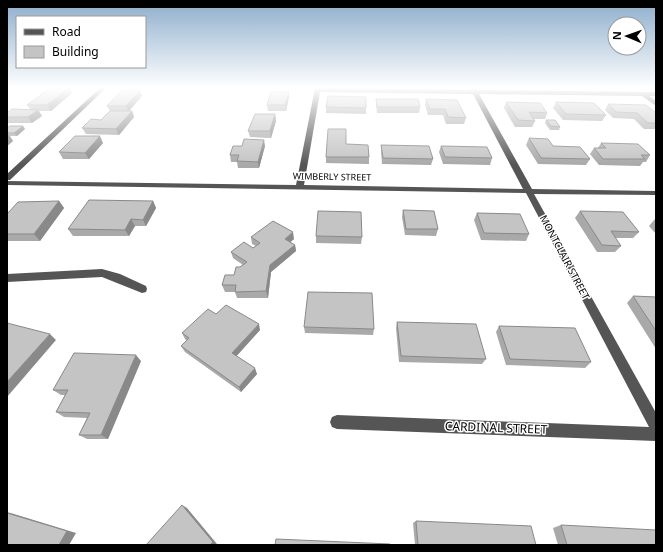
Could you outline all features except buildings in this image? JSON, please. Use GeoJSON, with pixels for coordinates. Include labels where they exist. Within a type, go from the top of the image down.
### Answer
{"type":"FeatureCollection","features":[{"type":"Feature","properties":{"kind":"street"},"geometry":{"type":"LineString","coordinates":[[7,178],[76,114]]}},
{"type":"Feature","properties":{"kind":"street"},"geometry":{"type":"LineString","coordinates":[[300,186],[313,114]]}},
{"type":"Feature","properties":{"kind":"street","name":"MONTCLAIR STREET"},"geometry":{"type":"LineString","coordinates":[[488,114],[656,426]]}},
{"type":"Feature","properties":{"kind":"street","name":"WIMBERLY STREET"},"geometry":{"type":"LineString","coordinates":[[7,183],[300,186],[656,193]]}},
{"type":"Feature","properties":{"kind":"street"},"geometry":{"type":"LineString","coordinates":[[7,278],[102,274],[116,277],[142,290]]}},
{"type":"Feature","properties":{"kind":"street","name":"CARDINAL STREET"},"geometry":{"type":"LineString","coordinates":[[337,422],[656,434]]}}]}
